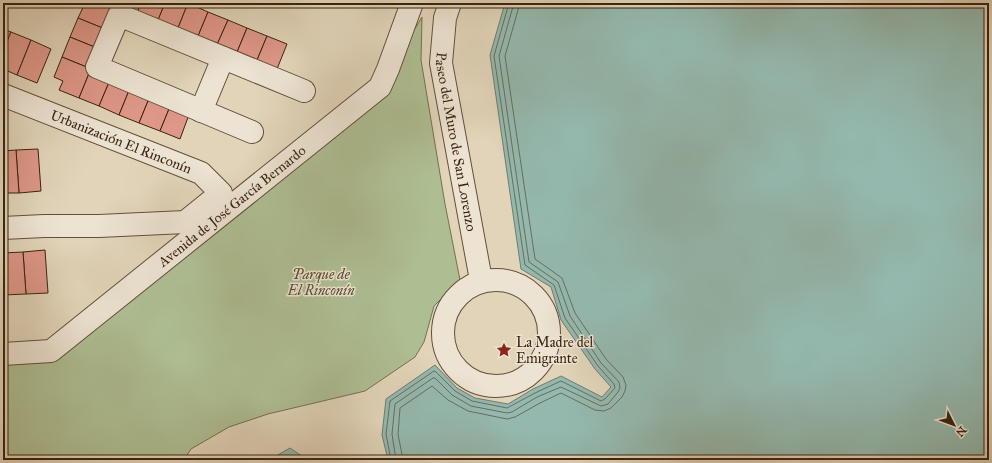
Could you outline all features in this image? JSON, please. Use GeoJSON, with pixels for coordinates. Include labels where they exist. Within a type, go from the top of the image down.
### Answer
{"type":"FeatureCollection","features":[{"type":"Feature","properties":{"kind":"street","name":"Avenida de José García Bernardo"},"geometry":{"type":"LineString","coordinates":[[3,354],[51,351],[380,87],[412,3]]}},
{"type":"Feature","properties":{"kind":"street","name":"Paseo del Muro de San Lorenzo"},"geometry":{"type":"LineString","coordinates":[[450,3],[445,18],[441,63],[481,280]]}},
{"type":"Feature","properties":{"kind":"street"},"geometry":{"type":"LineString","coordinates":[[252,132],[97,66],[119,15],[304,91]]}},
{"type":"Feature","properties":{"kind":"street"},"geometry":{"type":"LineString","coordinates":[[200,110],[223,58]]}},
{"type":"Feature","properties":{"kind":"street","name":"Urbanización El Rinconín"},"geometry":{"type":"LineString","coordinates":[[3,95],[201,172],[221,193],[185,222],[3,228]]}},
{"type":"Feature","properties":{"kind":"street"},"geometry":{"type":"LineString","coordinates":[[500,278],[521,284],[546,311],[551,339],[537,369],[512,385],[479,385],[454,368],[442,337],[453,299],[481,280],[500,278]]}},
{"type":"Feature","properties":{"kind":"green space","name":"Parque de El Rinconín"},"geometry":{"type":"Polygon","coordinates":[[[422,17],[421,60],[445,204],[460,280],[434,306],[424,342],[415,357],[365,391],[268,414],[229,427],[191,449],[184,460],[3,460],[3,354],[51,351],[380,87],[422,17]]]}},
{"type":"Feature","properties":{"kind":"water"},"geometry":{"type":"Polygon","coordinates":[[[505,3],[989,3],[989,460],[388,460],[382,435],[386,399],[435,365],[457,388],[475,398],[508,404],[533,389],[561,376],[602,397],[611,387],[595,369],[561,320],[551,287],[521,269],[490,55],[505,3]]]}},
{"type":"Feature","properties":{"kind":"water"},"geometry":{"type":"Polygon","coordinates":[[[290,448],[308,460],[269,460],[290,448]]]}},
{"type":"Feature","properties":{"kind":"building"},"geometry":{"type":"Polygon","coordinates":[[[85,3],[100,3],[114,9],[105,29],[78,18],[85,3]]]}},
{"type":"Feature","properties":{"kind":"building"},"geometry":{"type":"Polygon","coordinates":[[[100,3],[119,3],[114,9],[100,3]]]}},
{"type":"Feature","properties":{"kind":"building"},"geometry":{"type":"Polygon","coordinates":[[[119,3],[141,3],[136,16],[116,8],[119,3]]]}},
{"type":"Feature","properties":{"kind":"building"},"geometry":{"type":"Polygon","coordinates":[[[141,3],[165,3],[156,25],[136,16],[141,3]]]}},
{"type":"Feature","properties":{"kind":"building"},"geometry":{"type":"Polygon","coordinates":[[[165,3],[188,3],[176,33],[156,25],[165,3]]]}},
{"type":"Feature","properties":{"kind":"building"},"geometry":{"type":"Polygon","coordinates":[[[188,3],[208,12],[196,41],[176,33],[188,3]]]}},
{"type":"Feature","properties":{"kind":"building"},"geometry":{"type":"Polygon","coordinates":[[[208,12],[228,20],[215,49],[196,41],[208,12]]]}},
{"type":"Feature","properties":{"kind":"building"},"geometry":{"type":"Polygon","coordinates":[[[78,18],[105,29],[97,48],[70,37],[78,18]]]}},
{"type":"Feature","properties":{"kind":"building"},"geometry":{"type":"Polygon","coordinates":[[[228,20],[247,28],[235,57],[215,49],[228,20]]]}},
{"type":"Feature","properties":{"kind":"building"},"geometry":{"type":"Polygon","coordinates":[[[247,28],[267,36],[255,65],[235,57],[247,28]]]}},
{"type":"Feature","properties":{"kind":"building"},"geometry":{"type":"Polygon","coordinates":[[[3,29],[11,32],[3,51],[3,29]]]}},
{"type":"Feature","properties":{"kind":"building"},"geometry":{"type":"Polygon","coordinates":[[[11,32],[31,40],[17,75],[3,69],[3,51],[11,32]]]}},
{"type":"Feature","properties":{"kind":"building"},"geometry":{"type":"Polygon","coordinates":[[[267,36],[287,44],[275,74],[255,65],[267,36]]]}},
{"type":"Feature","properties":{"kind":"building"},"geometry":{"type":"Polygon","coordinates":[[[70,37],[97,48],[89,68],[62,57],[70,37]]]}},
{"type":"Feature","properties":{"kind":"building"},"geometry":{"type":"Polygon","coordinates":[[[31,40],[51,49],[37,83],[17,75],[31,40]]]}},
{"type":"Feature","properties":{"kind":"building"},"geometry":{"type":"Polygon","coordinates":[[[62,57],[89,68],[90,71],[79,98],[59,90],[63,81],[54,77],[62,57]]]}},
{"type":"Feature","properties":{"kind":"building"},"geometry":{"type":"Polygon","coordinates":[[[90,71],[110,80],[99,106],[79,98],[90,71]]]}},
{"type":"Feature","properties":{"kind":"building"},"geometry":{"type":"Polygon","coordinates":[[[110,80],[130,88],[119,115],[99,106],[110,80]]]}},
{"type":"Feature","properties":{"kind":"building"},"geometry":{"type":"Polygon","coordinates":[[[130,88],[150,96],[139,123],[119,115],[130,88]]]}},
{"type":"Feature","properties":{"kind":"building"},"geometry":{"type":"Polygon","coordinates":[[[150,96],[171,104],[160,131],[139,123],[150,96]]]}},
{"type":"Feature","properties":{"kind":"building"},"geometry":{"type":"Polygon","coordinates":[[[171,104],[190,112],[180,139],[160,131],[171,104]]]}},
{"type":"Feature","properties":{"kind":"building"},"geometry":{"type":"Polygon","coordinates":[[[38,149],[41,191],[19,193],[16,150],[38,149]]]}},
{"type":"Feature","properties":{"kind":"building"},"geometry":{"type":"Polygon","coordinates":[[[16,150],[19,193],[3,193],[3,151],[16,150]]]}},
{"type":"Feature","properties":{"kind":"building"},"geometry":{"type":"Polygon","coordinates":[[[45,250],[48,293],[26,294],[23,252],[45,250]]]}},
{"type":"Feature","properties":{"kind":"building"},"geometry":{"type":"Polygon","coordinates":[[[23,252],[26,294],[4,295],[3,253],[23,252]]]}},
{"type":"Feature","properties":{"kind":"place","name":"La Madre del Emigrante"},"geometry":{"type":"Point","coordinates":[504,350]}}]}
